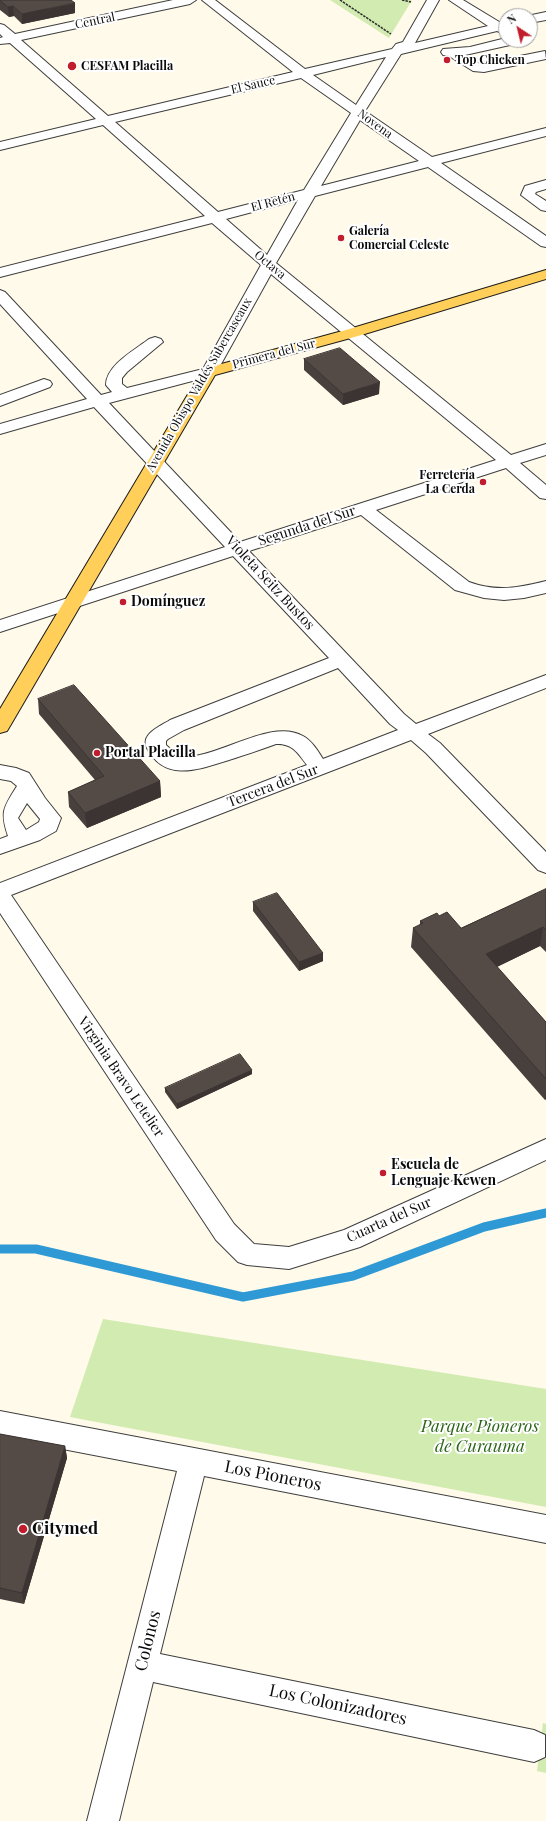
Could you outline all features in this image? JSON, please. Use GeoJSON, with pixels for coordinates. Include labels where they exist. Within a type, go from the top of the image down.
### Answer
{"type":"FeatureCollection","features":[{"type":"Feature","properties":{"kind":"main road","name":"Primera del Sur"},"geometry":{"type":"LineString","coordinates":[[209,372],[352,333],[546,274]]}},
{"type":"Feature","properties":{"kind":"main road","name":"Avenida Obispo Valdés Subercaseaux"},"geometry":{"type":"LineString","coordinates":[[0,726],[209,372]]}},
{"type":"Feature","properties":{"kind":"street","name":"Central"},"geometry":{"type":"LineString","coordinates":[[6,40],[190,0]]}},
{"type":"Feature","properties":{"kind":"street","name":"Novena"},"geometry":{"type":"LineString","coordinates":[[208,0],[302,73],[428,162],[543,238]]}},
{"type":"Feature","properties":{"kind":"street","name":"Avenida Obispo Valdés Subercaseaux"},"geometry":{"type":"LineString","coordinates":[[399,45],[408,44],[433,0]]}},
{"type":"Feature","properties":{"kind":"street"},"geometry":{"type":"LineString","coordinates":[[455,0],[498,24]]}},
{"type":"Feature","properties":{"kind":"street","name":"Avenida Obispo Valdés Subercaseaux"},"geometry":{"type":"LineString","coordinates":[[209,372],[268,264],[399,45],[416,1]]}},
{"type":"Feature","properties":{"kind":"street","name":"Octava"},"geometry":{"type":"LineString","coordinates":[[0,28],[6,40],[104,121],[268,264],[508,461],[546,494]]}},
{"type":"Feature","properties":{"kind":"street","name":"El Sauce"},"geometry":{"type":"LineString","coordinates":[[0,146],[302,73],[399,45],[421,45],[498,28]]}},
{"type":"Feature","properties":{"kind":"street"},"geometry":{"type":"LineString","coordinates":[[450,38],[485,47]]}},
{"type":"Feature","properties":{"kind":"street"},"geometry":{"type":"LineString","coordinates":[[421,45],[437,51],[452,52],[498,46]]}},
{"type":"Feature","properties":{"kind":"street"},"geometry":{"type":"LineString","coordinates":[[533,48],[545,55]]}},
{"type":"Feature","properties":{"kind":"street"},"geometry":{"type":"LineString","coordinates":[[452,52],[477,68],[484,68],[545,55]]}},
{"type":"Feature","properties":{"kind":"street","name":"El Retén"},"geometry":{"type":"LineString","coordinates":[[0,273],[546,132]]}},
{"type":"Feature","properties":{"kind":"street"},"geometry":{"type":"LineString","coordinates":[[546,184],[530,189],[528,195],[546,206]]}},
{"type":"Feature","properties":{"kind":"street","name":"Violeta Seitz Bustos"},"geometry":{"type":"LineString","coordinates":[[0,295],[155,463],[397,719],[433,748],[546,865]]}},
{"type":"Feature","properties":{"kind":"street"},"geometry":{"type":"LineString","coordinates":[[124,394],[114,385],[114,378],[122,369],[155,342]]}},
{"type":"Feature","properties":{"kind":"street","name":"Primera del Sur"},"geometry":{"type":"LineString","coordinates":[[1,426],[209,372]]}},
{"type":"Feature","properties":{"kind":"street"},"geometry":{"type":"LineString","coordinates":[[0,401],[44,384]]}},
{"type":"Feature","properties":{"kind":"street","name":"Segunda del Sur"},"geometry":{"type":"LineString","coordinates":[[0,626],[72,604],[546,448]]}},
{"type":"Feature","properties":{"kind":"street"},"geometry":{"type":"LineString","coordinates":[[363,508],[462,586],[479,593],[491,595],[513,595],[546,587]]}},
{"type":"Feature","properties":{"kind":"street"},"geometry":{"type":"LineString","coordinates":[[319,768],[300,743],[293,738],[283,736],[197,763],[184,765],[170,763],[156,746],[156,739],[161,734],[177,726],[342,660]]}},
{"type":"Feature","properties":{"kind":"street","name":"Tercera del Sur"},"geometry":{"type":"LineString","coordinates":[[0,891],[546,681]]}},
{"type":"Feature","properties":{"kind":"street"},"geometry":{"type":"LineString","coordinates":[[0,772],[16,775],[22,778],[27,787],[51,818],[49,826],[0,847]]}},
{"type":"Feature","properties":{"kind":"street"},"geometry":{"type":"LineString","coordinates":[[21,839],[7,818],[27,787]]}},
{"type":"Feature","properties":{"kind":"street","name":"Virginia Bravo Letelier"},"geometry":{"type":"LineString","coordinates":[[0,896],[225,1232],[247,1254]]}},
{"type":"Feature","properties":{"kind":"street","name":"Cuarta del Sur"},"geometry":{"type":"LineString","coordinates":[[247,1254],[289,1258],[351,1239],[546,1149]]}},
{"type":"Feature","properties":{"kind":"street","name":"Los Pioneros"},"geometry":{"type":"LineString","coordinates":[[0,1424],[546,1529]]}},
{"type":"Feature","properties":{"kind":"street","name":"Colonos"},"geometry":{"type":"LineString","coordinates":[[103,1821],[194,1461]]}},
{"type":"Feature","properties":{"kind":"street","name":"Los Colonizadores"},"geometry":{"type":"LineString","coordinates":[[142,1665],[534,1746]]}},
{"type":"Feature","properties":{"kind":"path"},"geometry":{"type":"LineString","coordinates":[[340,0],[399,45]]}},
{"type":"Feature","properties":{"kind":"path"},"geometry":{"type":"LineString","coordinates":[[402,0],[416,1]]}},
{"type":"Feature","properties":{"kind":"green space"},"geometry":{"type":"Polygon","coordinates":[[[330,0],[412,0],[389,38],[330,0]]]}},
{"type":"Feature","properties":{"kind":"green space","name":"Parque Pioneros de Curauma"},"geometry":{"type":"Polygon","coordinates":[[[103,1319],[546,1389],[546,1507],[70,1417],[103,1319]]]}},
{"type":"Feature","properties":{"kind":"green space"},"geometry":{"type":"Polygon","coordinates":[[[543,1723],[546,1724],[546,1773],[537,1771],[543,1723]]]}},
{"type":"Feature","properties":{"kind":"building"},"geometry":{"type":"Polygon","coordinates":[[[0,0],[71,0],[75,3],[22,14],[13,6],[8,7],[0,0]]]}},
{"type":"Feature","properties":{"kind":"building"},"geometry":{"type":"Polygon","coordinates":[[[340,348],[380,382],[343,394],[304,359],[340,348]]]}},
{"type":"Feature","properties":{"kind":"building","name":"Portal Placilla"},"geometry":{"type":"Polygon","coordinates":[[[74,685],[160,781],[85,813],[68,792],[104,776],[38,699],[74,685]]]}},
{"type":"Feature","properties":{"kind":"building"},"geometry":{"type":"Polygon","coordinates":[[[546,889],[546,930],[543,927],[486,954],[546,1022],[546,1079],[413,928],[423,923],[420,921],[437,913],[439,916],[447,912],[461,928],[546,889]]]}},
{"type":"Feature","properties":{"kind":"building"},"geometry":{"type":"Polygon","coordinates":[[[277,893],[323,953],[299,962],[253,902],[277,893]]]}},
{"type":"Feature","properties":{"kind":"building"},"geometry":{"type":"Polygon","coordinates":[[[240,1054],[252,1070],[177,1104],[165,1088],[240,1054]]]}},
{"type":"Feature","properties":{"kind":"building","name":"Citymed"},"geometry":{"type":"Polygon","coordinates":[[[0,1434],[65,1446],[22,1593],[0,1588],[0,1434]]]}},
{"type":"Feature","properties":{"kind":"waterway"},"geometry":{"type":"LineString","coordinates":[[0,1249],[36,1249],[243,1297],[353,1276],[484,1227],[546,1213]]}},
{"type":"Feature","properties":{"kind":"place","name":"Top Chicken"},"geometry":{"type":"Point","coordinates":[447,60]}},
{"type":"Feature","properties":{"kind":"place","name":"CESFAM Placilla"},"geometry":{"type":"Point","coordinates":[72,66]}},
{"type":"Feature","properties":{"kind":"place","name":"Galería Comercial Celeste"},"geometry":{"type":"Point","coordinates":[341,238]}},
{"type":"Feature","properties":{"kind":"place","name":"Ferretería La Cerda"},"geometry":{"type":"Point","coordinates":[483,482]}},
{"type":"Feature","properties":{"kind":"place","name":"Domínguez"},"geometry":{"type":"Point","coordinates":[123,602]}},
{"type":"Feature","properties":{"kind":"place","name":"Portal Placilla"},"geometry":{"type":"Point","coordinates":[97,753]}},
{"type":"Feature","properties":{"kind":"place","name":"Escuela de Lenguaje Kewen"},"geometry":{"type":"Point","coordinates":[383,1173]}},
{"type":"Feature","properties":{"kind":"place","name":"Citymed"},"geometry":{"type":"Point","coordinates":[23,1529]}}]}
